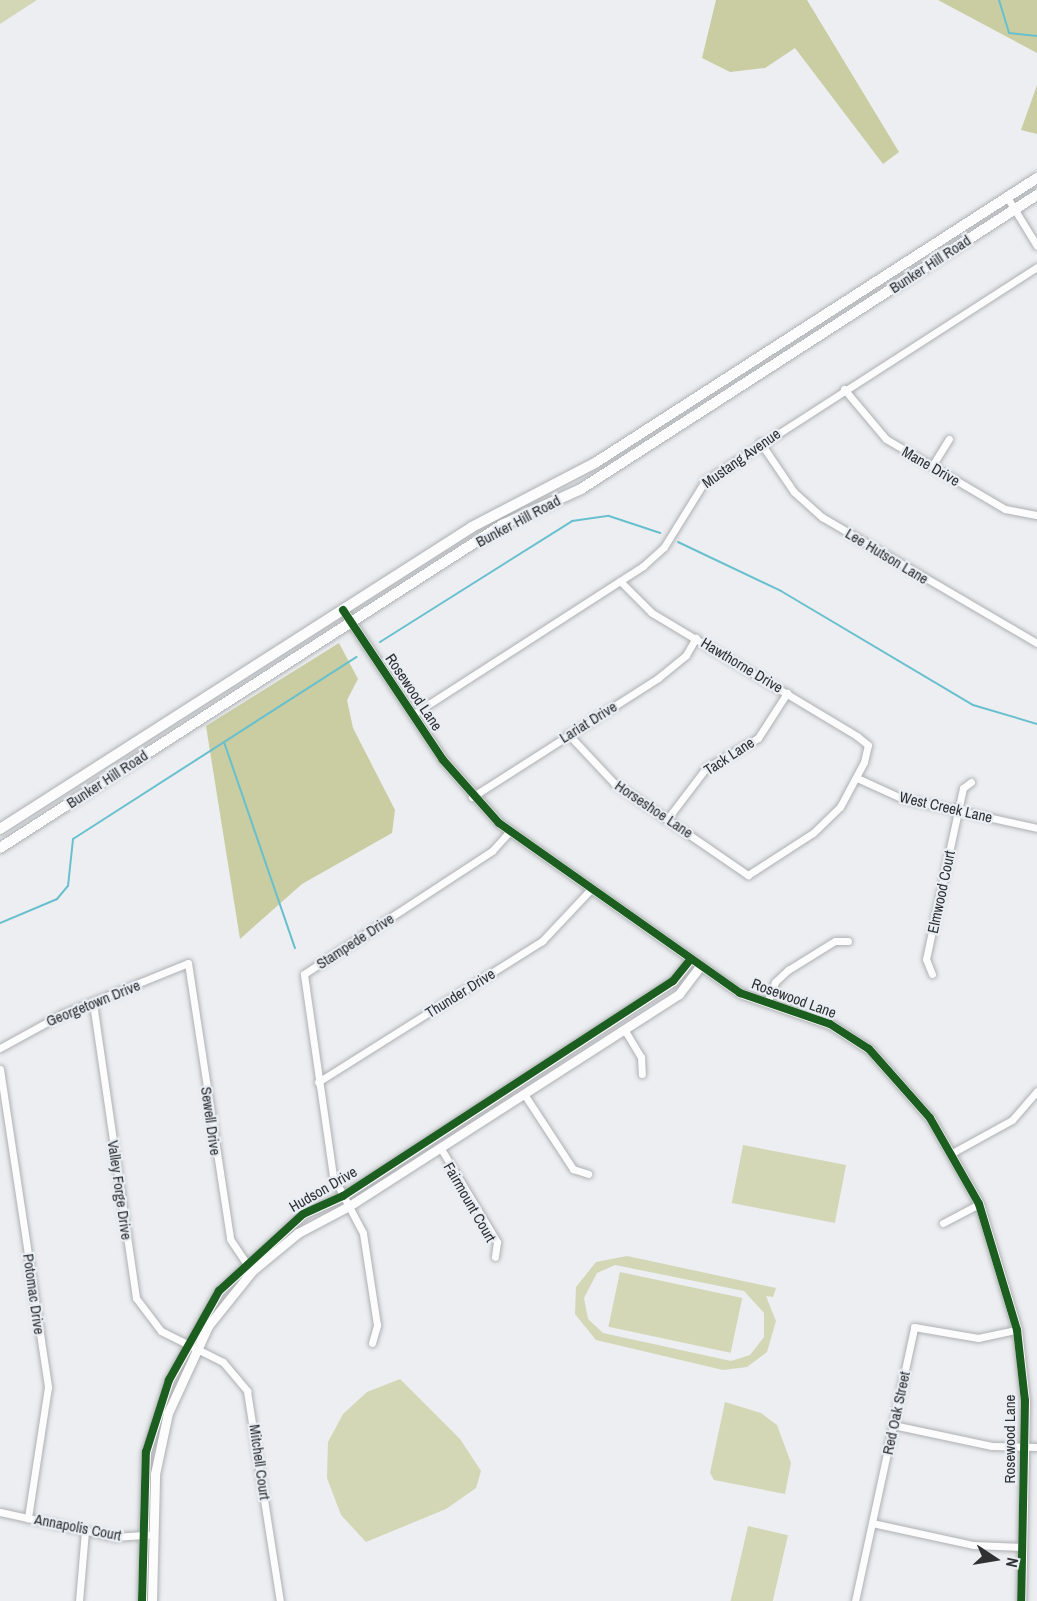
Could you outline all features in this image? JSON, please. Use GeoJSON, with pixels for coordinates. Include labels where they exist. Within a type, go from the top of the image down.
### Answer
{"type":"FeatureCollection","features":[{"type":"Feature","properties":{"kind":"main road","name":"Bunker Hill Road"},"geometry":{"type":"LineString","coordinates":[[0,830],[493,514],[595,463],[1037,178]]}},
{"type":"Feature","properties":{"kind":"main road","name":"Bunker Hill Road"},"geometry":{"type":"LineString","coordinates":[[0,848],[502,525],[581,489],[1037,195]]}},
{"type":"Feature","properties":{"kind":"street"},"geometry":{"type":"LineString","coordinates":[[1007,197],[1037,246]]}},
{"type":"Feature","properties":{"kind":"street","name":"Mustang Avenue"},"geometry":{"type":"LineString","coordinates":[[412,715],[620,581],[664,547],[705,481],[760,442],[1037,267]]}},
{"type":"Feature","properties":{"kind":"street","name":"Mane Drive"},"geometry":{"type":"LineString","coordinates":[[844,389],[876,432],[1005,509],[1037,515]]}},
{"type":"Feature","properties":{"kind":"street"},"geometry":{"type":"LineString","coordinates":[[932,466],[949,439]]}},
{"type":"Feature","properties":{"kind":"street","name":"Lee Hutson Lane"},"geometry":{"type":"LineString","coordinates":[[760,442],[794,492],[822,516],[1036,641]]}},
{"type":"Feature","properties":{"kind":"street","name":"Hawthorne Drive"},"geometry":{"type":"LineString","coordinates":[[620,581],[651,612],[787,693],[868,745],[857,778]]}},
{"type":"Feature","properties":{"kind":"street","name":"Rosewood Lane"},"geometry":{"type":"LineString","coordinates":[[343,610],[412,715],[472,797],[510,831],[690,960],[767,1003],[830,1024],[869,1049],[930,1118],[979,1204],[1017,1330],[1025,1447],[1021,1601]]}},
{"type":"Feature","properties":{"kind":"street","name":"Lariat Drive"},"geometry":{"type":"LineString","coordinates":[[472,797],[567,734],[658,678],[686,655],[696,638]]}},
{"type":"Feature","properties":{"kind":"street","name":"Tack Lane"},"geometry":{"type":"LineString","coordinates":[[668,818],[706,768],[758,738],[787,693]]}},
{"type":"Feature","properties":{"kind":"street","name":"Horseshoe Lane"},"geometry":{"type":"LineString","coordinates":[[567,734],[614,783],[748,875],[813,833],[840,807],[857,778]]}},
{"type":"Feature","properties":{"kind":"street","name":"West Creek Lane"},"geometry":{"type":"LineString","coordinates":[[857,778],[901,798],[1037,828]]}},
{"type":"Feature","properties":{"kind":"street","name":"Elmwood Court"},"geometry":{"type":"LineString","coordinates":[[932,974],[926,959],[958,810],[971,782]]}},
{"type":"Feature","properties":{"kind":"street","name":"Stampede Drive"},"geometry":{"type":"LineString","coordinates":[[372,1343],[376,1325],[363,1233],[333,1176],[304,974],[484,856],[510,831]]}},
{"type":"Feature","properties":{"kind":"street","name":"Thunder Drive"},"geometry":{"type":"LineString","coordinates":[[318,1082],[542,941],[590,890]]}},
{"type":"Feature","properties":{"kind":"street"},"geometry":{"type":"LineString","coordinates":[[767,1003],[775,982],[788,970],[835,941],[848,941]]}},
{"type":"Feature","properties":{"kind":"street","name":"Hudson Drive"},"geometry":{"type":"LineString","coordinates":[[142,1601],[146,1452],[186,1343],[205,1309],[244,1263],[303,1214],[343,1196],[673,981],[690,960]]}},
{"type":"Feature","properties":{"kind":"street","name":"Georgetown Drive"},"geometry":{"type":"LineString","coordinates":[[0,1047],[93,1003],[188,963]]}},
{"type":"Feature","properties":{"kind":"street","name":"Sewell Drive"},"geometry":{"type":"LineString","coordinates":[[188,963],[225,1213],[234,1250],[252,1271]]}},
{"type":"Feature","properties":{"kind":"street","name":"Hudson Drive"},"geometry":{"type":"LineString","coordinates":[[152,1601],[156,1534],[155,1474],[162,1437],[196,1348],[252,1271],[298,1233],[349,1206],[679,994],[700,966]]}},
{"type":"Feature","properties":{"kind":"street","name":"Valley Forge Drive"},"geometry":{"type":"LineString","coordinates":[[93,1003],[136,1298],[161,1331],[196,1348]]}},
{"type":"Feature","properties":{"kind":"street"},"geometry":{"type":"LineString","coordinates":[[624,1029],[641,1057],[642,1074]]}},
{"type":"Feature","properties":{"kind":"street","name":"Potomac Drive"},"geometry":{"type":"LineString","coordinates":[[0,1069],[48,1387],[28,1518]]}},
{"type":"Feature","properties":{"kind":"street"},"geometry":{"type":"LineString","coordinates":[[952,1153],[1012,1120],[1037,1091]]}},
{"type":"Feature","properties":{"kind":"street"},"geometry":{"type":"LineString","coordinates":[[524,1094],[573,1170],[588,1174]]}},
{"type":"Feature","properties":{"kind":"street","name":"Fairmount Court"},"geometry":{"type":"LineString","coordinates":[[440,1147],[496,1242],[495,1257]]}},
{"type":"Feature","properties":{"kind":"street"},"geometry":{"type":"LineString","coordinates":[[943,1223],[979,1204]]}},
{"type":"Feature","properties":{"kind":"street","name":"Red Oak Street"},"geometry":{"type":"LineString","coordinates":[[855,1601],[915,1327],[978,1338],[1017,1330]]}},
{"type":"Feature","properties":{"kind":"street","name":"Mitchell Court"},"geometry":{"type":"LineString","coordinates":[[196,1348],[223,1362],[247,1390],[280,1601]]}},
{"type":"Feature","properties":{"kind":"street"},"geometry":{"type":"LineString","coordinates":[[893,1425],[992,1446],[1037,1447]]}},
{"type":"Feature","properties":{"kind":"street","name":"Annapolis Court"},"geometry":{"type":"LineString","coordinates":[[0,1512],[85,1532],[143,1536],[156,1534]]}},
{"type":"Feature","properties":{"kind":"street"},"geometry":{"type":"LineString","coordinates":[[872,1523],[973,1545],[1023,1547]]}},
{"type":"Feature","properties":{"kind":"street"},"geometry":{"type":"LineString","coordinates":[[79,1601],[85,1532]]}},
{"type":"Feature","properties":{"kind":"green space"},"geometry":{"type":"Polygon","coordinates":[[[0,0],[37,0],[0,24],[0,0]]]}},
{"type":"Feature","properties":{"kind":"green space"},"geometry":{"type":"Polygon","coordinates":[[[716,0],[807,0],[899,152],[883,164],[795,48],[765,68],[730,72],[702,58],[716,0]]]}},
{"type":"Feature","properties":{"kind":"green space"},"geometry":{"type":"Polygon","coordinates":[[[938,0],[1037,0],[1037,53],[938,0]]]}},
{"type":"Feature","properties":{"kind":"green space"},"geometry":{"type":"Polygon","coordinates":[[[1037,85],[1037,134],[1021,130],[1037,85]]]}},
{"type":"Feature","properties":{"kind":"green space"},"geometry":{"type":"Polygon","coordinates":[[[339,643],[358,679],[347,700],[353,728],[395,810],[392,833],[302,884],[240,939],[206,726],[339,643]]]}},
{"type":"Feature","properties":{"kind":"green space"},"geometry":{"type":"Polygon","coordinates":[[[743,1145],[846,1165],[835,1223],[732,1203],[743,1145]]]}},
{"type":"Feature","properties":{"kind":"green space"},"geometry":{"type":"Polygon","coordinates":[[[627,1256],[776,1288],[773,1297],[766,1296],[776,1321],[767,1352],[747,1367],[723,1370],[596,1340],[575,1314],[576,1287],[596,1262],[627,1256]],[[615,1265],[597,1273],[584,1298],[588,1319],[603,1333],[731,1361],[750,1355],[764,1337],[764,1313],[744,1291],[615,1265]]]}},
{"type":"Feature","properties":{"kind":"green space"},"geometry":{"type":"Polygon","coordinates":[[[620,1272],[742,1298],[731,1353],[608,1327],[620,1272]]]}},
{"type":"Feature","properties":{"kind":"green space"},"geometry":{"type":"Polygon","coordinates":[[[400,1379],[460,1439],[481,1471],[476,1488],[446,1509],[366,1542],[341,1515],[327,1478],[328,1442],[343,1414],[367,1392],[400,1379]]]}},
{"type":"Feature","properties":{"kind":"green space"},"geometry":{"type":"Polygon","coordinates":[[[725,1402],[761,1413],[777,1425],[791,1463],[785,1494],[714,1480],[710,1473],[725,1402]]]}},
{"type":"Feature","properties":{"kind":"green space"},"geometry":{"type":"Polygon","coordinates":[[[748,1526],[788,1535],[773,1601],[731,1601],[748,1526]]]}},
{"type":"Feature","properties":{"kind":"waterway"},"geometry":{"type":"LineString","coordinates":[[999,0],[1009,33],[1037,36]]}},
{"type":"Feature","properties":{"kind":"waterway"},"geometry":{"type":"LineString","coordinates":[[380,642],[572,521],[609,516],[660,533]]}},
{"type":"Feature","properties":{"kind":"waterway"},"geometry":{"type":"LineString","coordinates":[[678,542],[781,591],[973,705],[1037,724]]}},
{"type":"Feature","properties":{"kind":"waterway"},"geometry":{"type":"LineString","coordinates":[[0,923],[57,899],[68,886],[73,839],[357,657]]}},
{"type":"Feature","properties":{"kind":"waterway"},"geometry":{"type":"LineString","coordinates":[[224,742],[295,948]]}},
{"type":"Feature","properties":{"kind":"cycle path"},"geometry":{"type":"LineString","coordinates":[[343,610],[443,760],[499,823],[740,993],[830,1024],[869,1049],[930,1118],[979,1204],[1017,1330],[1025,1401],[1021,1601]]}},
{"type":"Feature","properties":{"kind":"cycle path"},"geometry":{"type":"LineString","coordinates":[[142,1601],[146,1452],[169,1380],[219,1291],[303,1214],[343,1196],[673,981],[690,960]]}}]}
